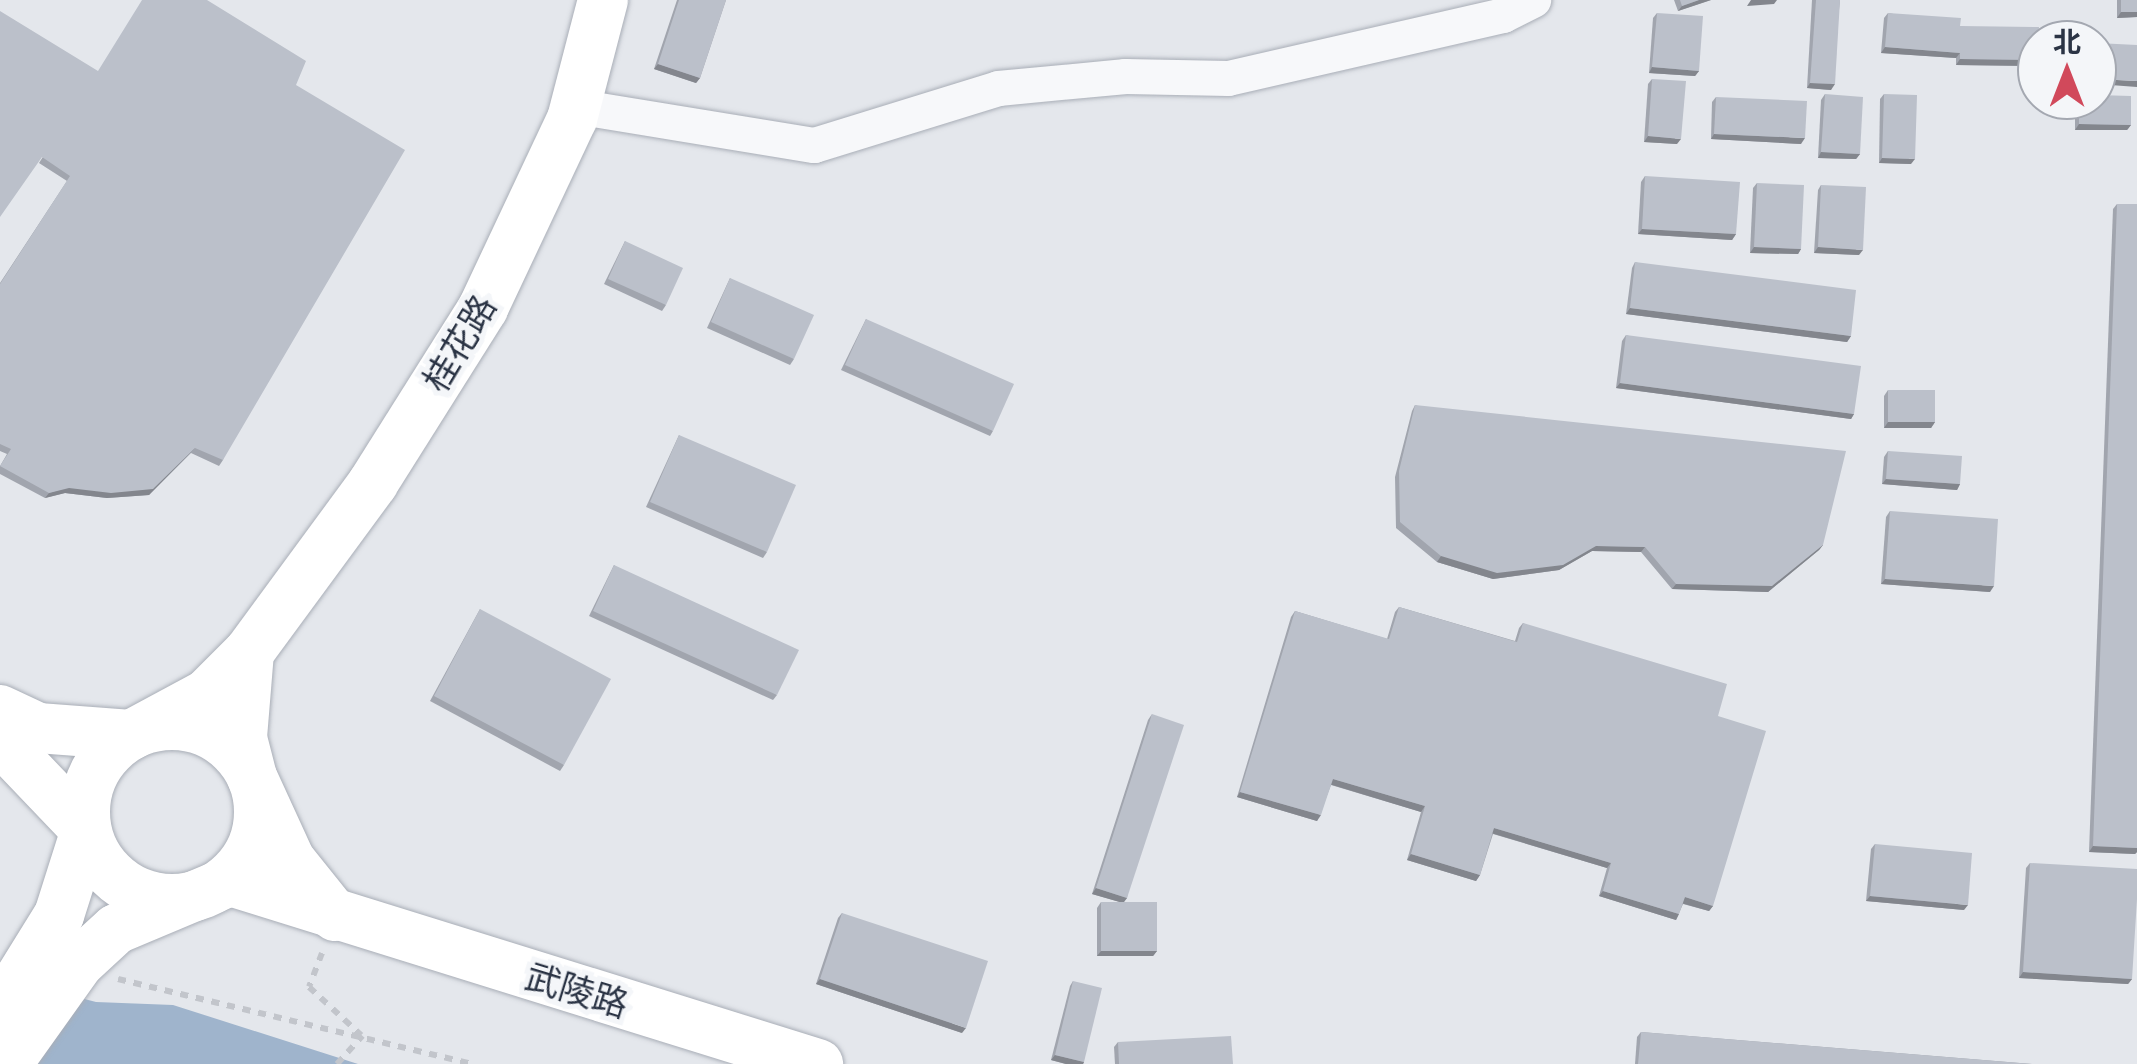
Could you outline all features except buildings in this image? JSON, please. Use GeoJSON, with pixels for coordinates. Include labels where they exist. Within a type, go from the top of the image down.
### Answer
{"type":"FeatureCollection","features":[{"type":"Feature","properties":{"kind":"main road","name":"桂花路"},"geometry":{"type":"LineString","coordinates":[[131,735],[207,694],[249,652],[373,483],[483,308],[575,106],[603,0]]}},
{"type":"Feature","properties":{"kind":"main road"},"geometry":{"type":"LineString","coordinates":[[7,1064],[78,966],[116,929],[203,893],[234,873],[250,853],[259,815],[242,738],[249,652]]}},
{"type":"Feature","properties":{"kind":"main road"},"geometry":{"type":"LineString","coordinates":[[0,710],[38,728],[131,735]]}},
{"type":"Feature","properties":{"kind":"main road"},"geometry":{"type":"LineString","coordinates":[[78,966],[60,915],[86,830],[92,775],[131,735],[153,726],[201,729],[240,756],[290,860],[335,916]]}},
{"type":"Feature","properties":{"kind":"main road"},"geometry":{"type":"LineString","coordinates":[[0,740],[86,830],[107,870],[125,885],[169,899],[203,893]]}},
{"type":"Feature","properties":{"kind":"main road","name":"武陵路"},"geometry":{"type":"LineString","coordinates":[[203,893],[230,881],[818,1064]]}},
{"type":"Feature","properties":{"kind":"main road"},"geometry":{"type":"LineString","coordinates":[[0,1010],[78,966]]}},
{"type":"Feature","properties":{"kind":"street"},"geometry":{"type":"LineString","coordinates":[[575,106],[814,145],[998,88],[1125,76],[1228,78],[1503,14],[1533,0]]}},
{"type":"Feature","properties":{"kind":"path"},"geometry":{"type":"LineString","coordinates":[[78,966],[472,1064]]}},
{"type":"Feature","properties":{"kind":"path"},"geometry":{"type":"LineString","coordinates":[[309,987],[362,1036]]}},
{"type":"Feature","properties":{"kind":"path"},"geometry":{"type":"LineString","coordinates":[[338,1064],[362,1036]]}},
{"type":"Feature","properties":{"kind":"water"},"geometry":{"type":"Polygon","coordinates":[[[0,977],[96,1002],[173,1005],[358,1064],[0,1064],[0,977]]]}}]}
